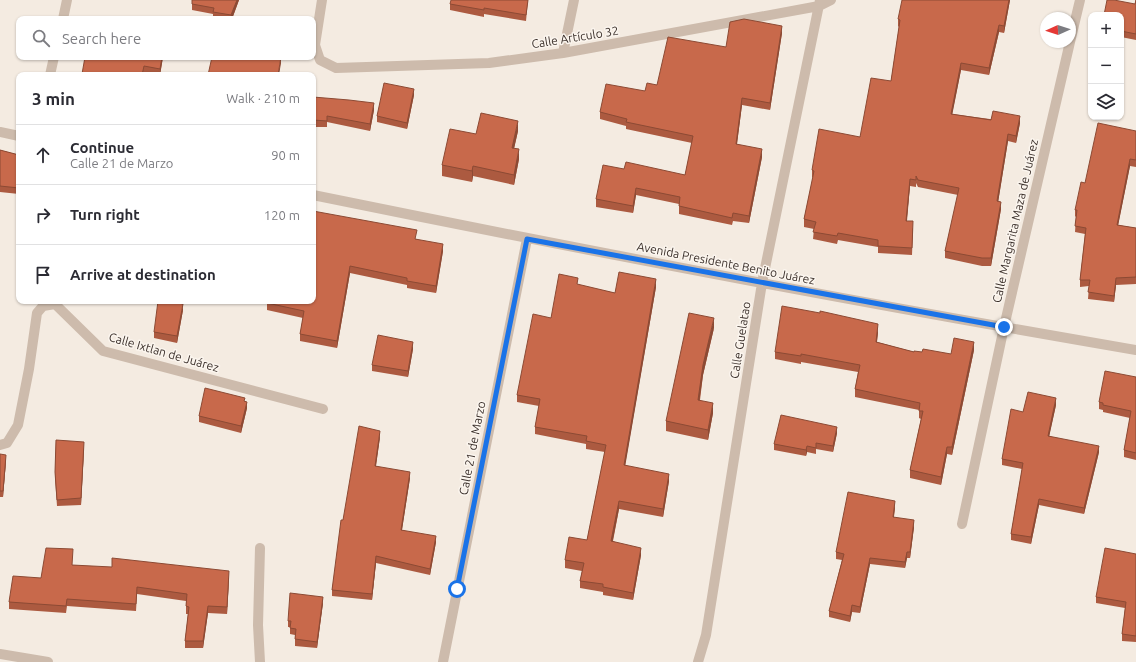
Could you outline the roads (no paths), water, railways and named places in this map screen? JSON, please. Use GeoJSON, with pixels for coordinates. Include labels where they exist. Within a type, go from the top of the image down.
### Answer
{"type":"FeatureCollection","features":[{"type":"Feature","properties":{"kind":"street"},"geometry":{"type":"LineString","coordinates":[[64,16],[67,0]]}},
{"type":"Feature","properties":{"kind":"street","name":"Calle Artículo 32"},"geometry":{"type":"LineString","coordinates":[[316,39],[322,0]]}},
{"type":"Feature","properties":{"kind":"street"},"geometry":{"type":"LineString","coordinates":[[564,53],[574,0]]}},
{"type":"Feature","properties":{"kind":"street","name":"Calle Artículo 32"},"geometry":{"type":"LineString","coordinates":[[316,48],[320,60],[336,68],[489,63],[564,53],[831,0]]}},
{"type":"Feature","properties":{"kind":"street","name":"Calle Margarita Maza de Juárez"},"geometry":{"type":"LineString","coordinates":[[1076,17],[1080,0]]}},
{"type":"Feature","properties":{"kind":"street","name":"Calle Guelatao"},"geometry":{"type":"LineString","coordinates":[[698,662],[706,635],[762,283],[820,3]]}},
{"type":"Feature","properties":{"kind":"street","name":"Calle Margarita Maza de Juárez"},"geometry":{"type":"LineString","coordinates":[[962,524],[1004,327],[1069,48]]}},
{"type":"Feature","properties":{"kind":"street"},"geometry":{"type":"LineString","coordinates":[[51,72],[53,60]]}},
{"type":"Feature","properties":{"kind":"street"},"geometry":{"type":"LineString","coordinates":[[0,132],[16,135]]}},
{"type":"Feature","properties":{"kind":"street","name":"Avenida Presidente Benito Juárez"},"geometry":{"type":"LineString","coordinates":[[316,196],[527,239],[1136,350]]}},
{"type":"Feature","properties":{"kind":"street","name":"Calle 21 de Marzo"},"geometry":{"type":"LineString","coordinates":[[443,662],[527,239]]}},
{"type":"Feature","properties":{"kind":"street","name":"Calle Ixtlan de Juárez"},"geometry":{"type":"LineString","coordinates":[[0,445],[7,443],[18,424],[29,369],[37,313],[43,306],[55,304],[103,351],[323,408]]}},
{"type":"Feature","properties":{"kind":"street"},"geometry":{"type":"LineString","coordinates":[[260,548],[258,625],[260,662]]}},
{"type":"Feature","properties":{"kind":"street"},"geometry":{"type":"LineString","coordinates":[[0,654],[48,662]]}}]}
